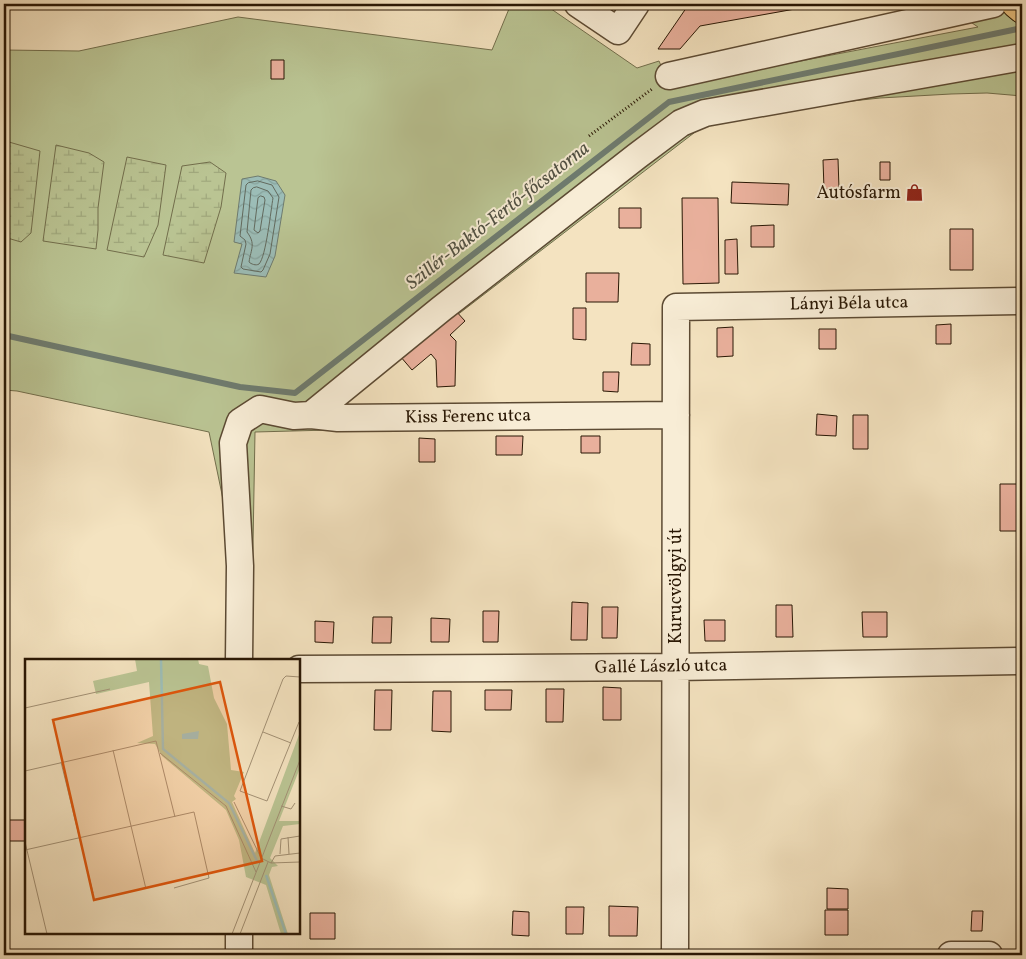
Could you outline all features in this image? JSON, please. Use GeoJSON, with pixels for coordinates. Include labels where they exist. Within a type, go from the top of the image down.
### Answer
{"type":"FeatureCollection","features":[{"type":"Feature","properties":{"kind":"street"},"geometry":{"type":"LineString","coordinates":[[578,4],[618,31],[636,4]]}},
{"type":"Feature","properties":{"kind":"street"},"geometry":{"type":"LineString","coordinates":[[669,76],[1012,5]]}},
{"type":"Feature","properties":{"kind":"street"},"geometry":{"type":"LineString","coordinates":[[311,415],[448,303],[681,123],[705,113],[1022,57]]}},
{"type":"Feature","properties":{"kind":"street","name":"Lányi Béla utca"},"geometry":{"type":"LineString","coordinates":[[676,307],[1022,301]]}},
{"type":"Feature","properties":{"kind":"street","name":"Kurucvölgyi út"},"geometry":{"type":"LineString","coordinates":[[675,955],[676,307]]}},
{"type":"Feature","properties":{"kind":"street","name":"Kiss Ferenc utca"},"geometry":{"type":"LineString","coordinates":[[239,659],[240,566],[233,443],[240,422],[260,410],[294,416],[311,415],[338,418],[676,415]]}},
{"type":"Feature","properties":{"kind":"street","name":"Gallé László utca"},"geometry":{"type":"LineString","coordinates":[[300,669],[676,667],[1022,661]]}},
{"type":"Feature","properties":{"kind":"street"},"geometry":{"type":"LineString","coordinates":[[239,934],[239,955]]}},
{"type":"Feature","properties":{"kind":"street"},"geometry":{"type":"LineString","coordinates":[[951,955],[989,955]]}},
{"type":"Feature","properties":{"kind":"path"},"geometry":{"type":"LineString","coordinates":[[588,136],[669,76]]}},
{"type":"Feature","properties":{"kind":"green space"},"geometry":{"type":"Polygon","coordinates":[[[511,4],[544,4],[637,68],[659,61],[670,86],[978,27],[944,4],[1022,4],[1022,96],[987,93],[880,98],[805,106],[703,126],[331,412],[330,430],[255,432],[251,659],[229,528],[209,432],[17,391],[4,390],[4,50],[79,51],[238,17],[492,50],[511,4]]]}},
{"type":"Feature","properties":{"kind":"green space"},"geometry":{"type":"Polygon","coordinates":[[[9,142],[40,151],[31,233],[21,242],[4,237],[4,143],[9,142]]]}},
{"type":"Feature","properties":{"kind":"green space"},"geometry":{"type":"Polygon","coordinates":[[[56,145],[89,153],[104,162],[98,208],[96,249],[43,241],[56,145]]]}},
{"type":"Feature","properties":{"kind":"green space"},"geometry":{"type":"Polygon","coordinates":[[[127,157],[166,165],[158,225],[144,257],[107,250],[127,157]]]}},
{"type":"Feature","properties":{"kind":"green space"},"geometry":{"type":"Polygon","coordinates":[[[210,162],[226,173],[221,207],[204,263],[163,255],[182,166],[210,162]]]}},
{"type":"Feature","properties":{"kind":"water"},"geometry":{"type":"Polygon","coordinates":[[[258,176],[276,181],[285,195],[275,256],[266,277],[234,273],[242,244],[234,242],[242,179],[258,176]]]}},
{"type":"Feature","properties":{"kind":"building"},"geometry":{"type":"Polygon","coordinates":[[[689,4],[823,4],[700,26],[680,49],[658,49],[689,4]]]}},
{"type":"Feature","properties":{"kind":"building"},"geometry":{"type":"Polygon","coordinates":[[[271,60],[284,60],[284,79],[271,79],[271,60]]]}},
{"type":"Feature","properties":{"kind":"building"},"geometry":{"type":"Polygon","coordinates":[[[838,159],[839,189],[824,189],[823,160],[838,159]]]}},
{"type":"Feature","properties":{"kind":"building"},"geometry":{"type":"Polygon","coordinates":[[[880,162],[890,162],[890,180],[880,180],[880,162]]]}},
{"type":"Feature","properties":{"kind":"building"},"geometry":{"type":"Polygon","coordinates":[[[732,182],[789,184],[788,205],[731,203],[732,182]]]}},
{"type":"Feature","properties":{"kind":"building"},"geometry":{"type":"Polygon","coordinates":[[[682,198],[718,198],[719,283],[683,284],[682,198]]]}},
{"type":"Feature","properties":{"kind":"building"},"geometry":{"type":"Polygon","coordinates":[[[619,208],[641,208],[641,228],[619,228],[619,208]]]}},
{"type":"Feature","properties":{"kind":"building"},"geometry":{"type":"Polygon","coordinates":[[[774,225],[774,247],[751,247],[751,226],[774,225]]]}},
{"type":"Feature","properties":{"kind":"building"},"geometry":{"type":"Polygon","coordinates":[[[950,229],[973,229],[973,270],[950,270],[950,229]]]}},
{"type":"Feature","properties":{"kind":"building"},"geometry":{"type":"Polygon","coordinates":[[[737,239],[738,274],[725,274],[725,240],[737,239]]]}},
{"type":"Feature","properties":{"kind":"building"},"geometry":{"type":"Polygon","coordinates":[[[586,273],[619,273],[618,302],[586,302],[586,273]]]}},
{"type":"Feature","properties":{"kind":"building"},"geometry":{"type":"Polygon","coordinates":[[[573,308],[586,308],[586,340],[573,339],[573,308]]]}},
{"type":"Feature","properties":{"kind":"building"},"geometry":{"type":"Polygon","coordinates":[[[455,310],[465,321],[450,335],[456,341],[455,386],[437,387],[436,360],[431,354],[412,370],[400,356],[455,310]]]}},
{"type":"Feature","properties":{"kind":"building"},"geometry":{"type":"Polygon","coordinates":[[[951,324],[951,344],[936,344],[936,325],[951,324]]]}},
{"type":"Feature","properties":{"kind":"building"},"geometry":{"type":"Polygon","coordinates":[[[733,327],[733,356],[717,357],[717,328],[733,327]]]}},
{"type":"Feature","properties":{"kind":"building"},"geometry":{"type":"Polygon","coordinates":[[[819,329],[836,329],[836,349],[819,349],[819,329]]]}},
{"type":"Feature","properties":{"kind":"building"},"geometry":{"type":"Polygon","coordinates":[[[632,343],[650,344],[650,365],[631,365],[632,343]]]}},
{"type":"Feature","properties":{"kind":"building"},"geometry":{"type":"Polygon","coordinates":[[[603,372],[619,372],[618,392],[603,391],[603,372]]]}},
{"type":"Feature","properties":{"kind":"building"},"geometry":{"type":"Polygon","coordinates":[[[817,414],[837,416],[836,436],[816,435],[817,414]]]}},
{"type":"Feature","properties":{"kind":"building"},"geometry":{"type":"Polygon","coordinates":[[[853,415],[868,415],[868,449],[853,449],[853,415]]]}},
{"type":"Feature","properties":{"kind":"building"},"geometry":{"type":"Polygon","coordinates":[[[496,436],[523,436],[522,455],[496,455],[496,436]]]}},
{"type":"Feature","properties":{"kind":"building"},"geometry":{"type":"Polygon","coordinates":[[[581,436],[600,436],[600,453],[581,453],[581,436]]]}},
{"type":"Feature","properties":{"kind":"building"},"geometry":{"type":"Polygon","coordinates":[[[419,438],[435,439],[435,462],[419,462],[419,438]]]}},
{"type":"Feature","properties":{"kind":"building"},"geometry":{"type":"Polygon","coordinates":[[[1000,484],[1022,484],[1022,531],[1000,531],[1000,484]]]}},
{"type":"Feature","properties":{"kind":"building"},"geometry":{"type":"Polygon","coordinates":[[[572,602],[588,603],[587,640],[571,640],[572,602]]]}},
{"type":"Feature","properties":{"kind":"building"},"geometry":{"type":"Polygon","coordinates":[[[776,605],[792,605],[793,637],[776,637],[776,605]]]}},
{"type":"Feature","properties":{"kind":"building"},"geometry":{"type":"Polygon","coordinates":[[[602,607],[618,607],[617,638],[602,638],[602,607]]]}},
{"type":"Feature","properties":{"kind":"building"},"geometry":{"type":"Polygon","coordinates":[[[483,611],[499,611],[498,642],[483,642],[483,611]]]}},
{"type":"Feature","properties":{"kind":"building"},"geometry":{"type":"Polygon","coordinates":[[[862,612],[887,612],[887,637],[863,637],[862,612]]]}},
{"type":"Feature","properties":{"kind":"building"},"geometry":{"type":"Polygon","coordinates":[[[373,617],[392,617],[391,643],[372,643],[373,617]]]}},
{"type":"Feature","properties":{"kind":"building"},"geometry":{"type":"Polygon","coordinates":[[[431,618],[450,619],[449,642],[431,642],[431,618]]]}},
{"type":"Feature","properties":{"kind":"building"},"geometry":{"type":"Polygon","coordinates":[[[704,620],[725,620],[725,641],[705,641],[704,620]]]}},
{"type":"Feature","properties":{"kind":"building"},"geometry":{"type":"Polygon","coordinates":[[[315,621],[334,622],[333,643],[315,642],[315,621]]]}},
{"type":"Feature","properties":{"kind":"building"},"geometry":{"type":"Polygon","coordinates":[[[603,687],[621,688],[621,720],[603,720],[603,687]]]}},
{"type":"Feature","properties":{"kind":"building"},"geometry":{"type":"Polygon","coordinates":[[[546,689],[564,689],[563,722],[546,722],[546,689]]]}},
{"type":"Feature","properties":{"kind":"building"},"geometry":{"type":"Polygon","coordinates":[[[375,690],[392,690],[391,730],[374,730],[375,690]]]}},
{"type":"Feature","properties":{"kind":"building"},"geometry":{"type":"Polygon","coordinates":[[[485,690],[512,690],[511,710],[485,710],[485,690]]]}},
{"type":"Feature","properties":{"kind":"building"},"geometry":{"type":"Polygon","coordinates":[[[433,691],[451,691],[451,732],[432,731],[433,691]]]}},
{"type":"Feature","properties":{"kind":"building"},"geometry":{"type":"Polygon","coordinates":[[[5,820],[25,820],[25,841],[5,841],[5,820]]]}},
{"type":"Feature","properties":{"kind":"building"},"geometry":{"type":"Polygon","coordinates":[[[827,888],[848,889],[848,909],[827,909],[827,888]]]}},
{"type":"Feature","properties":{"kind":"building"},"geometry":{"type":"Polygon","coordinates":[[[609,906],[638,907],[637,936],[609,936],[609,906]]]}},
{"type":"Feature","properties":{"kind":"building"},"geometry":{"type":"Polygon","coordinates":[[[566,907],[584,907],[583,934],[566,934],[566,907]]]}},
{"type":"Feature","properties":{"kind":"building"},"geometry":{"type":"Polygon","coordinates":[[[825,910],[848,910],[848,935],[825,935],[825,910]]]}},
{"type":"Feature","properties":{"kind":"building"},"geometry":{"type":"Polygon","coordinates":[[[513,911],[529,912],[529,936],[512,935],[513,911]]]}},
{"type":"Feature","properties":{"kind":"building"},"geometry":{"type":"Polygon","coordinates":[[[972,911],[983,911],[982,931],[971,931],[972,911]]]}},
{"type":"Feature","properties":{"kind":"building"},"geometry":{"type":"Polygon","coordinates":[[[310,913],[335,913],[335,939],[310,939],[310,913]]]}},
{"type":"Feature","properties":{"kind":"waterway","name":"Szillér-Baktó-Fertő-főcsatorna"},"geometry":{"type":"LineString","coordinates":[[4,335],[240,387],[295,393],[669,102],[1022,28]]}},
{"type":"Feature","properties":{"kind":"place","name":"Autósfarm"},"geometry":{"type":"Point","coordinates":[915,193]}}]}
